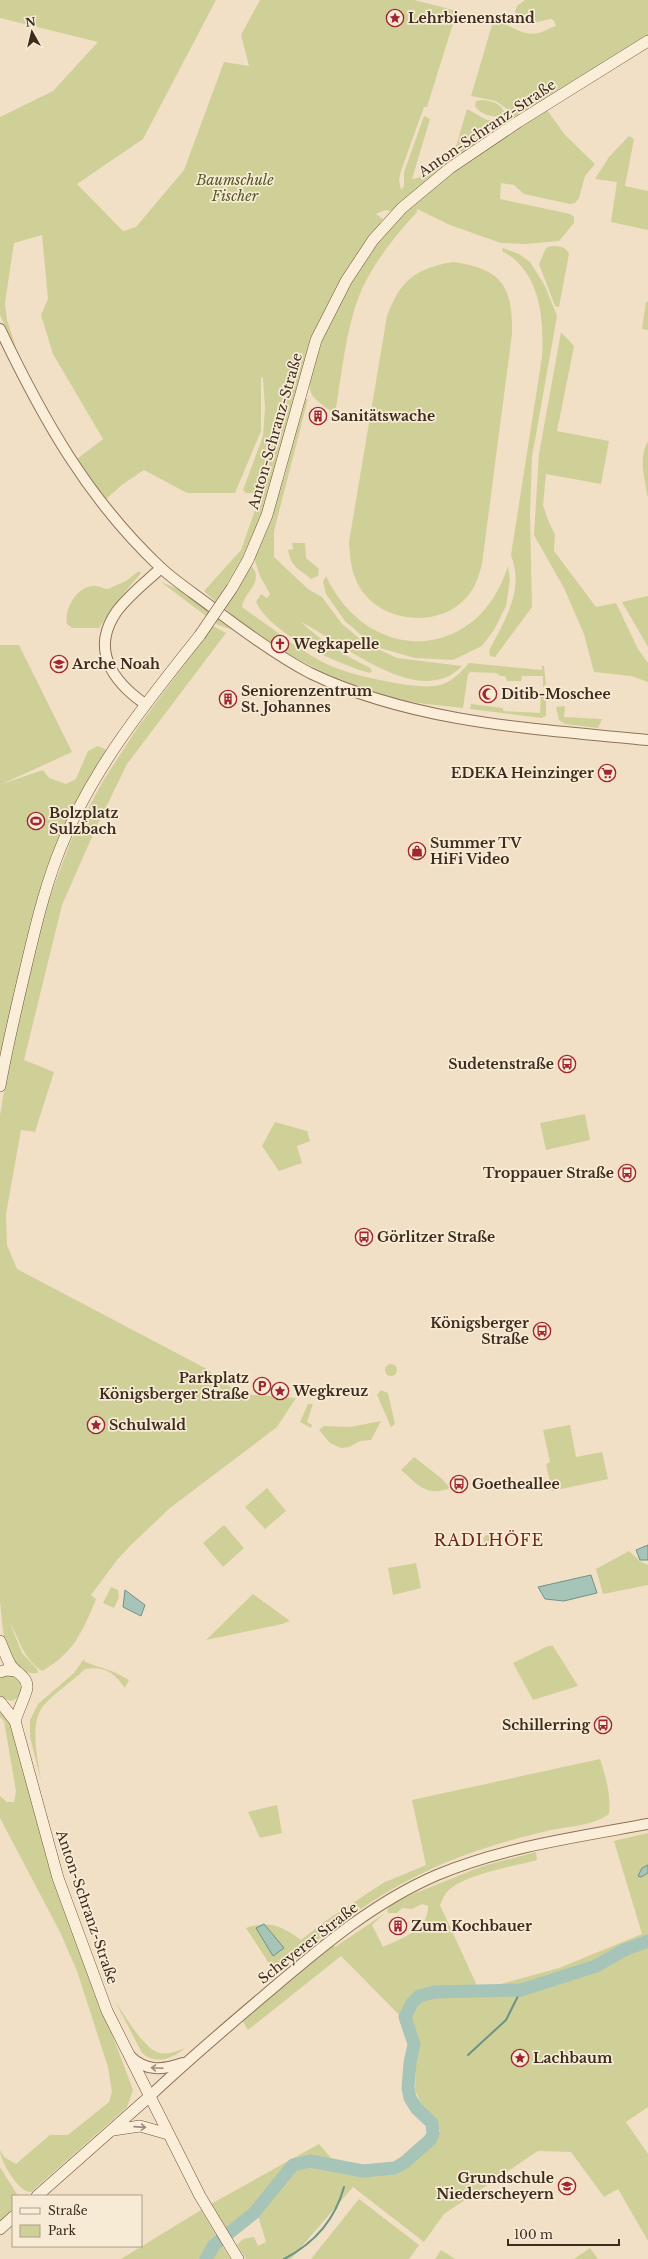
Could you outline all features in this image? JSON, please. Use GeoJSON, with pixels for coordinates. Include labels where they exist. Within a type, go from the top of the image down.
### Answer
{"type":"FeatureCollection","features":[{"type":"Feature","properties":{"kind":"main road","name":"Anton-Schranz-Straße"},"geometry":{"type":"LineString","coordinates":[[0,1086],[38,916],[57,857],[84,800],[111,754],[145,704],[200,635],[232,588],[248,560],[267,516],[316,340],[346,281],[373,240],[402,208],[450,168],[518,122],[648,41]]}},
{"type":"Feature","properties":{"kind":"main road"},"geometry":{"type":"LineString","coordinates":[[0,1641],[10,1664],[15,1671],[23,1676],[27,1684],[25,1695],[21,1700],[15,1721]]}},
{"type":"Feature","properties":{"kind":"main road"},"geometry":{"type":"LineString","coordinates":[[0,1652],[0,1668]]}},
{"type":"Feature","properties":{"kind":"main road"},"geometry":{"type":"LineString","coordinates":[[0,1672],[7,1670],[15,1671]]}},
{"type":"Feature","properties":{"kind":"main road","name":"Anton-Schranz-Straße"},"geometry":{"type":"LineString","coordinates":[[1,1703],[12,1705],[21,1700]]}},
{"type":"Feature","properties":{"kind":"main road","name":"Anton-Schranz-Straße"},"geometry":{"type":"LineString","coordinates":[[1,1703],[15,1721],[60,1885],[108,2012],[168,2134],[221,2233],[238,2259]]}},
{"type":"Feature","properties":{"kind":"main road"},"geometry":{"type":"LineString","coordinates":[[38,2195],[150,2096]]}},
{"type":"Feature","properties":{"kind":"main road"},"geometry":{"type":"LineString","coordinates":[[111,2130],[140,2126],[168,2134]]}},
{"type":"Feature","properties":{"kind":"main road"},"geometry":{"type":"LineString","coordinates":[[0,2229],[12,2218]]}},
{"type":"Feature","properties":{"kind":"street"},"geometry":{"type":"LineString","coordinates":[[0,329],[36,404],[72,462],[101,504],[161,568],[213,608]]}},
{"type":"Feature","properties":{"kind":"street"},"geometry":{"type":"LineString","coordinates":[[145,704],[126,690],[111,672],[107,662],[106,636],[117,612],[161,568]]}},
{"type":"Feature","properties":{"kind":"street"},"geometry":{"type":"LineString","coordinates":[[221,614],[258,641],[309,672],[388,702],[405,707],[508,725],[648,740]]}},
{"type":"Feature","properties":{"kind":"street","name":"Scheyerer Straße"},"geometry":{"type":"LineString","coordinates":[[150,2096],[189,2060],[330,1940],[381,1905],[410,1888],[437,1875],[504,1853],[570,1838],[648,1824]]}},
{"type":"Feature","properties":{"kind":"street"},"geometry":{"type":"LineString","coordinates":[[128,2054],[140,2064],[152,2068],[164,2069],[189,2060]]}},
{"type":"Feature","properties":{"kind":"green space","name":"Baumschule Fischer"},"geometry":{"type":"Polygon","coordinates":[[[0,0],[216,0],[143,139],[77,184],[123,231],[136,227],[184,170],[224,62],[249,66],[241,35],[260,0],[414,0],[457,11],[427,107],[424,107],[401,171],[399,180],[401,190],[404,186],[404,172],[424,116],[430,119],[412,179],[418,178],[454,153],[467,109],[487,120],[509,122],[438,172],[391,211],[385,210],[376,214],[383,219],[345,275],[291,413],[256,534],[216,602],[204,591],[241,550],[261,493],[246,493],[243,490],[263,436],[265,408],[263,378],[261,377],[261,431],[235,493],[187,493],[144,470],[123,484],[106,499],[77,459],[103,439],[53,354],[41,315],[48,299],[42,235],[14,243],[5,303],[7,320],[18,354],[0,315],[0,117],[53,91],[98,42],[0,18],[0,0]]]}},
{"type":"Feature","properties":{"kind":"green space"},"geometry":{"type":"Polygon","coordinates":[[[525,0],[648,0],[648,35],[518,118],[496,101],[471,96],[492,25],[499,20],[518,30],[533,34],[556,26],[554,21],[551,19],[532,23],[520,21],[515,12],[517,6],[525,0]]]}},
{"type":"Feature","properties":{"kind":"green space"},"geometry":{"type":"Polygon","coordinates":[[[483,100],[498,104],[505,112],[506,116],[489,116],[481,112],[475,106],[476,101],[483,100]]]}},
{"type":"Feature","properties":{"kind":"green space"},"geometry":{"type":"Polygon","coordinates":[[[547,110],[565,135],[595,164],[585,176],[579,198],[575,203],[570,204],[524,194],[514,185],[501,183],[500,199],[570,214],[574,217],[574,223],[559,241],[526,244],[501,243],[450,225],[417,209],[417,212],[380,258],[362,289],[348,334],[335,414],[316,400],[311,393],[310,378],[323,339],[342,297],[366,256],[380,237],[410,205],[426,191],[459,166],[547,110]]]}},
{"type":"Feature","properties":{"kind":"green space"},"geometry":{"type":"Polygon","coordinates":[[[629,136],[634,139],[625,186],[648,191],[648,230],[611,222],[617,182],[595,179],[609,157],[629,136]]]}},
{"type":"Feature","properties":{"kind":"green space"},"geometry":{"type":"Polygon","coordinates":[[[551,246],[559,246],[564,248],[569,254],[559,307],[555,306],[539,264],[546,248],[551,246]]]}},
{"type":"Feature","properties":{"kind":"green space"},"geometry":{"type":"Polygon","coordinates":[[[503,248],[519,254],[530,262],[545,286],[557,316],[532,457],[530,513],[532,607],[495,657],[490,656],[489,651],[511,605],[516,581],[515,568],[511,555],[542,357],[541,312],[532,284],[525,271],[515,260],[502,251],[503,248]]]}},
{"type":"Feature","properties":{"kind":"green space"},"geometry":{"type":"Polygon","coordinates":[[[453,262],[483,269],[493,275],[501,283],[507,292],[510,303],[512,334],[482,564],[477,580],[467,597],[451,610],[422,618],[407,617],[393,614],[379,607],[368,598],[359,586],[354,575],[350,559],[349,542],[387,316],[398,293],[411,278],[428,268],[453,262]]]}},
{"type":"Feature","properties":{"kind":"green space"},"geometry":{"type":"Polygon","coordinates":[[[646,302],[648,302],[648,330],[642,329],[646,302]]]}},
{"type":"Feature","properties":{"kind":"green space"},"geometry":{"type":"Polygon","coordinates":[[[561,332],[574,346],[557,431],[609,441],[601,484],[546,474],[543,505],[555,535],[554,551],[596,607],[616,603],[638,649],[648,663],[648,682],[631,676],[594,672],[584,634],[564,588],[534,535],[539,454],[561,332]]]}},
{"type":"Feature","properties":{"kind":"green space"},"geometry":{"type":"Polygon","coordinates":[[[308,399],[274,531],[274,557],[308,589],[322,597],[342,624],[365,643],[397,658],[462,666],[444,678],[424,681],[403,677],[359,657],[301,622],[325,642],[370,668],[372,671],[370,673],[340,663],[290,636],[264,614],[256,602],[261,594],[267,598],[270,594],[260,576],[254,558],[285,475],[303,400],[308,399]]]}},
{"type":"Feature","properties":{"kind":"green space"},"geometry":{"type":"Polygon","coordinates":[[[648,441],[648,498],[643,469],[643,455],[648,441]]]}},
{"type":"Feature","properties":{"kind":"green space"},"geometry":{"type":"Polygon","coordinates":[[[292,543],[305,543],[306,558],[319,569],[318,576],[311,579],[293,564],[288,550],[293,549],[292,543]]]}},
{"type":"Feature","properties":{"kind":"green space"},"geometry":{"type":"Polygon","coordinates":[[[250,565],[255,571],[256,576],[253,586],[243,602],[242,607],[281,635],[274,646],[231,616],[225,608],[250,565]]]}},
{"type":"Feature","properties":{"kind":"green space"},"geometry":{"type":"Polygon","coordinates":[[[508,566],[510,580],[506,606],[494,630],[482,646],[453,660],[415,658],[380,648],[367,640],[345,621],[326,594],[323,582],[326,576],[345,605],[368,626],[394,638],[422,641],[448,636],[473,621],[493,598],[508,566]]]}},
{"type":"Feature","properties":{"kind":"green space"},"geometry":{"type":"Polygon","coordinates":[[[139,571],[141,573],[114,605],[99,628],[72,628],[67,624],[67,612],[69,606],[76,595],[81,591],[94,586],[108,589],[126,581],[139,571]]]}},
{"type":"Feature","properties":{"kind":"green space"},"geometry":{"type":"Polygon","coordinates":[[[161,582],[180,590],[236,631],[218,625],[161,582]]]}},
{"type":"Feature","properties":{"kind":"green space"},"geometry":{"type":"Polygon","coordinates":[[[648,596],[648,647],[622,602],[648,596]]]}},
{"type":"Feature","properties":{"kind":"green space"},"geometry":{"type":"Polygon","coordinates":[[[213,626],[226,633],[127,764],[95,830],[62,905],[24,1060],[54,1072],[35,1132],[21,1130],[6,1214],[7,1245],[17,1269],[205,1368],[240,1394],[296,1398],[277,1427],[170,1508],[117,1560],[91,1595],[96,1599],[86,1621],[76,1641],[62,1657],[42,1671],[35,1666],[26,1655],[10,1623],[22,1653],[37,1669],[38,1673],[26,1672],[17,1667],[11,1658],[4,1635],[0,1601],[0,1115],[10,1055],[44,912],[72,838],[103,781],[138,727],[213,626]]]}},
{"type":"Feature","properties":{"kind":"green space"},"geometry":{"type":"Polygon","coordinates":[[[288,641],[336,668],[388,682],[419,686],[440,685],[452,679],[469,663],[542,670],[542,666],[544,666],[546,684],[543,687],[543,676],[522,676],[521,681],[507,681],[505,676],[500,676],[497,673],[471,672],[468,674],[463,708],[410,702],[364,689],[309,665],[283,651],[288,641]]]}},
{"type":"Feature","properties":{"kind":"green space"},"geometry":{"type":"Polygon","coordinates":[[[0,645],[19,645],[72,752],[2,784],[43,770],[49,778],[66,784],[76,779],[88,751],[98,746],[107,750],[81,797],[29,933],[0,1055],[0,645]]]}},
{"type":"Feature","properties":{"kind":"green space"},"geometry":{"type":"Polygon","coordinates":[[[541,693],[546,696],[546,716],[541,718],[470,709],[471,704],[503,708],[503,711],[540,713],[541,693]]]}},
{"type":"Feature","properties":{"kind":"green space"},"geometry":{"type":"Polygon","coordinates":[[[565,706],[564,717],[602,719],[598,728],[565,724],[559,720],[556,707],[565,706]]]}},
{"type":"Feature","properties":{"kind":"green space"},"geometry":{"type":"Polygon","coordinates":[[[585,1114],[590,1140],[546,1150],[540,1123],[585,1114]]]}},
{"type":"Feature","properties":{"kind":"green space"},"geometry":{"type":"Polygon","coordinates":[[[275,1122],[307,1131],[310,1141],[297,1146],[302,1163],[279,1171],[262,1146],[275,1122]]]}},
{"type":"Feature","properties":{"kind":"green space"},"geometry":{"type":"Polygon","coordinates":[[[391,1364],[395,1366],[397,1370],[395,1374],[391,1376],[387,1374],[385,1370],[387,1366],[391,1364]]]}},
{"type":"Feature","properties":{"kind":"green space"},"geometry":{"type":"Polygon","coordinates":[[[381,1390],[388,1393],[395,1424],[391,1427],[377,1395],[381,1390]]]}},
{"type":"Feature","properties":{"kind":"green space"},"geometry":{"type":"Polygon","coordinates":[[[308,1404],[313,1404],[307,1422],[312,1425],[311,1428],[300,1422],[308,1404]]]}},
{"type":"Feature","properties":{"kind":"green space"},"geometry":{"type":"Polygon","coordinates":[[[381,1421],[371,1440],[360,1441],[349,1447],[341,1448],[330,1443],[319,1430],[324,1426],[350,1427],[381,1421]]]}},
{"type":"Feature","properties":{"kind":"green space"},"geometry":{"type":"Polygon","coordinates":[[[570,1425],[576,1457],[602,1452],[608,1479],[552,1491],[546,1464],[550,1462],[543,1430],[570,1425]]]}},
{"type":"Feature","properties":{"kind":"green space"},"geometry":{"type":"Polygon","coordinates":[[[414,1457],[441,1478],[449,1487],[448,1489],[433,1491],[422,1488],[401,1470],[414,1457]]]}},
{"type":"Feature","properties":{"kind":"green space"},"geometry":{"type":"Polygon","coordinates":[[[267,1488],[286,1511],[265,1529],[245,1507],[267,1488]]]}},
{"type":"Feature","properties":{"kind":"green space"},"geometry":{"type":"Polygon","coordinates":[[[224,1525],[244,1548],[223,1567],[203,1543],[224,1525]]]}},
{"type":"Feature","properties":{"kind":"green space"},"geometry":{"type":"Polygon","coordinates":[[[489,1534],[493,1536],[495,1540],[493,1544],[489,1546],[485,1544],[483,1540],[485,1536],[489,1534]]]}},
{"type":"Feature","properties":{"kind":"green space"},"geometry":{"type":"Polygon","coordinates":[[[629,1551],[641,1562],[648,1565],[648,1585],[603,1594],[596,1569],[629,1551]]]}},
{"type":"Feature","properties":{"kind":"green space"},"geometry":{"type":"Polygon","coordinates":[[[416,1563],[421,1588],[393,1595],[388,1568],[416,1563]]]}},
{"type":"Feature","properties":{"kind":"green space"},"geometry":{"type":"Polygon","coordinates":[[[111,1587],[118,1590],[119,1597],[114,1608],[103,1603],[111,1587]]]}},
{"type":"Feature","properties":{"kind":"green space"},"geometry":{"type":"Polygon","coordinates":[[[253,1594],[290,1621],[206,1640],[253,1594]]]}},
{"type":"Feature","properties":{"kind":"green space"},"geometry":{"type":"Polygon","coordinates":[[[548,1646],[553,1646],[578,1686],[533,1700],[513,1663],[548,1646]]]}},
{"type":"Feature","properties":{"kind":"green space"},"geometry":{"type":"Polygon","coordinates":[[[84,1659],[85,1662],[114,1672],[129,1680],[125,1688],[117,1678],[104,1670],[92,1668],[85,1669],[43,1706],[36,1722],[35,1732],[41,1781],[30,1737],[30,1720],[38,1704],[74,1673],[84,1659]]]}},
{"type":"Feature","properties":{"kind":"green space"},"geometry":{"type":"Polygon","coordinates":[[[16,1674],[23,1687],[20,1696],[12,1701],[0,1698],[0,1676],[16,1674]]]}},
{"type":"Feature","properties":{"kind":"green space"},"geometry":{"type":"Polygon","coordinates":[[[0,1710],[10,1721],[36,1820],[58,1890],[133,2090],[127,2107],[31,2192],[26,2191],[21,2187],[11,2176],[3,2161],[0,2150],[4,2157],[16,2164],[50,2135],[68,2135],[109,2102],[112,2092],[108,2067],[77,1971],[60,1932],[0,1818],[0,1796],[7,1802],[14,1802],[16,1791],[4,1721],[0,1717],[0,1710]]]}},
{"type":"Feature","properties":{"kind":"green space"},"geometry":{"type":"Polygon","coordinates":[[[600,1759],[608,1786],[609,1814],[586,1824],[533,1834],[484,1848],[438,1866],[413,1878],[388,1891],[343,1921],[276,1974],[246,1928],[262,1925],[275,1926],[288,1931],[301,1940],[324,1922],[383,1883],[426,1865],[412,1800],[600,1759]]]}},
{"type":"Feature","properties":{"kind":"green space"},"geometry":{"type":"Polygon","coordinates":[[[277,1805],[282,1833],[260,1838],[248,1812],[277,1805]]]}},
{"type":"Feature","properties":{"kind":"green space"},"geometry":{"type":"Polygon","coordinates":[[[648,1833],[648,1865],[641,1877],[648,1873],[648,2107],[626,2122],[648,2154],[648,2241],[618,2189],[604,2197],[571,2152],[538,2151],[444,2214],[424,2242],[353,2187],[291,2259],[246,2259],[237,2245],[243,2239],[254,2237],[258,2246],[266,2242],[257,2212],[286,2173],[298,2163],[323,2163],[367,2175],[378,2175],[399,2171],[394,2164],[405,2162],[428,2145],[440,2131],[437,2124],[422,2106],[415,2090],[416,2072],[414,2061],[420,2047],[416,2032],[341,1956],[248,2030],[242,2020],[333,1944],[335,1947],[384,1914],[372,1925],[383,1947],[413,1932],[424,1921],[428,1906],[422,1904],[412,1909],[402,1908],[397,1913],[388,1913],[387,1910],[393,1902],[483,1866],[536,1852],[537,1860],[476,1876],[454,1886],[446,1893],[440,1905],[479,1990],[559,1968],[642,1934],[614,1841],[648,1833]]]}},
{"type":"Feature","properties":{"kind":"green space"},"geometry":{"type":"Polygon","coordinates":[[[115,2001],[135,2031],[154,2051],[167,2053],[185,2048],[169,2058],[158,2060],[147,2057],[142,2053],[115,2001]]]}},
{"type":"Feature","properties":{"kind":"green space"},"geometry":{"type":"Polygon","coordinates":[[[319,2144],[331,2158],[346,2163],[312,2158],[295,2162],[282,2173],[263,2198],[227,2229],[211,2204],[319,2144]]]}},
{"type":"Feature","properties":{"kind":"green space"},"geometry":{"type":"Polygon","coordinates":[[[0,2167],[17,2195],[12,2195],[12,2211],[0,2223],[0,2167]]]}},
{"type":"Feature","properties":{"kind":"green space"},"geometry":{"type":"Polygon","coordinates":[[[359,2199],[419,2245],[409,2259],[311,2259],[359,2199]]]}},
{"type":"Feature","properties":{"kind":"green space"},"geometry":{"type":"Polygon","coordinates":[[[201,2210],[230,2259],[121,2259],[201,2210]]]}},
{"type":"Feature","properties":{"kind":"green space"},"geometry":{"type":"Polygon","coordinates":[[[590,2248],[598,2259],[574,2259],[590,2248]]]}},
{"type":"Feature","properties":{"kind":"green space"},"geometry":{"type":"Polygon","coordinates":[[[441,2250],[455,2259],[435,2259],[441,2250]]]}},
{"type":"Feature","properties":{"kind":"shaded area"},"geometry":{"type":"Polygon","coordinates":[[[648,1545],[648,1560],[640,1560],[636,1550],[648,1545]]]}},
{"type":"Feature","properties":{"kind":"shaded area"},"geometry":{"type":"Polygon","coordinates":[[[591,1575],[597,1593],[564,1601],[545,1599],[538,1587],[591,1575]]]}},
{"type":"Feature","properties":{"kind":"shaded area"},"geometry":{"type":"Polygon","coordinates":[[[125,1590],[145,1605],[141,1616],[123,1607],[125,1590]]]}},
{"type":"Feature","properties":{"kind":"shaded area"},"geometry":{"type":"Polygon","coordinates":[[[648,1865],[648,1873],[641,1877],[638,1876],[642,1868],[648,1865]]]}},
{"type":"Feature","properties":{"kind":"shaded area"},"geometry":{"type":"Polygon","coordinates":[[[264,1924],[284,1948],[273,1956],[256,1928],[264,1924]]]}},
{"type":"Feature","properties":{"kind":"waterway"},"geometry":{"type":"LineString","coordinates":[[206,2259],[214,2245],[254,2213],[293,2165],[310,2161],[363,2171],[395,2168],[405,2162],[430,2140],[433,2134],[432,2123],[417,2109],[410,2098],[408,2088],[410,2063],[414,2044],[405,2017],[412,2003],[419,1996],[435,1992],[521,1990],[596,1966],[624,1950],[648,1941]]}},
{"type":"Feature","properties":{"kind":"waterway"},"geometry":{"type":"LineString","coordinates":[[468,2055],[506,2020],[521,1990]]}},
{"type":"Feature","properties":{"kind":"waterway"},"geometry":{"type":"LineString","coordinates":[[284,2259],[295,2253],[322,2230],[335,2210],[344,2187]]}},
{"type":"Feature","properties":{"kind":"place","name":"Lehrbienenstand"},"geometry":{"type":"Point","coordinates":[395,18]}},
{"type":"Feature","properties":{"kind":"place","name":"Sanitätswache"},"geometry":{"type":"Point","coordinates":[318,416]}},
{"type":"Feature","properties":{"kind":"place","name":"Wegkapelle"},"geometry":{"type":"Point","coordinates":[280,644]}},
{"type":"Feature","properties":{"kind":"place","name":"Arche Noah"},"geometry":{"type":"Point","coordinates":[59,664]}},
{"type":"Feature","properties":{"kind":"place","name":"Ditib-Moschee"},"geometry":{"type":"Point","coordinates":[488,694]}},
{"type":"Feature","properties":{"kind":"place","name":"Seniorenzentrum St. Johannes"},"geometry":{"type":"Point","coordinates":[228,699]}},
{"type":"Feature","properties":{"kind":"place","name":"EDEKA Heinzinger"},"geometry":{"type":"Point","coordinates":[607,773]}},
{"type":"Feature","properties":{"kind":"place","name":"Bolzplatz Sulzbach"},"geometry":{"type":"Point","coordinates":[36,821]}},
{"type":"Feature","properties":{"kind":"place","name":"Summer TV HiFi Video"},"geometry":{"type":"Point","coordinates":[417,851]}},
{"type":"Feature","properties":{"kind":"place","name":"Sudetenstraße"},"geometry":{"type":"Point","coordinates":[567,1064]}},
{"type":"Feature","properties":{"kind":"place","name":"Troppauer Straße"},"geometry":{"type":"Point","coordinates":[627,1173]}},
{"type":"Feature","properties":{"kind":"place","name":"Görlitzer Straße"},"geometry":{"type":"Point","coordinates":[364,1237]}},
{"type":"Feature","properties":{"kind":"place","name":"Königsberger Straße"},"geometry":{"type":"Point","coordinates":[542,1331]}},
{"type":"Feature","properties":{"kind":"place","name":"Parkplatz Königsberger Straße"},"geometry":{"type":"Point","coordinates":[262,1386]}},
{"type":"Feature","properties":{"kind":"place","name":"Wegkreuz"},"geometry":{"type":"Point","coordinates":[280,1391]}},
{"type":"Feature","properties":{"kind":"place","name":"Schulwald"},"geometry":{"type":"Point","coordinates":[96,1425]}},
{"type":"Feature","properties":{"kind":"place","name":"Goetheallee"},"geometry":{"type":"Point","coordinates":[459,1484]}},
{"type":"Feature","properties":{"kind":"place","name":"Schillerring"},"geometry":{"type":"Point","coordinates":[603,1725]}},
{"type":"Feature","properties":{"kind":"place","name":"Zum Kochbauer"},"geometry":{"type":"Point","coordinates":[398,1926]}},
{"type":"Feature","properties":{"kind":"place","name":"Lachbaum"},"geometry":{"type":"Point","coordinates":[520,2058]}},
{"type":"Feature","properties":{"kind":"place","name":"Grundschule Niederscheyern"},"geometry":{"type":"Point","coordinates":[567,2186]}},
{"type":"Feature","properties":{"kind":"district","name":"RADLHÖFE"},"geometry":{"type":"Point","coordinates":[489,1540]}}]}
